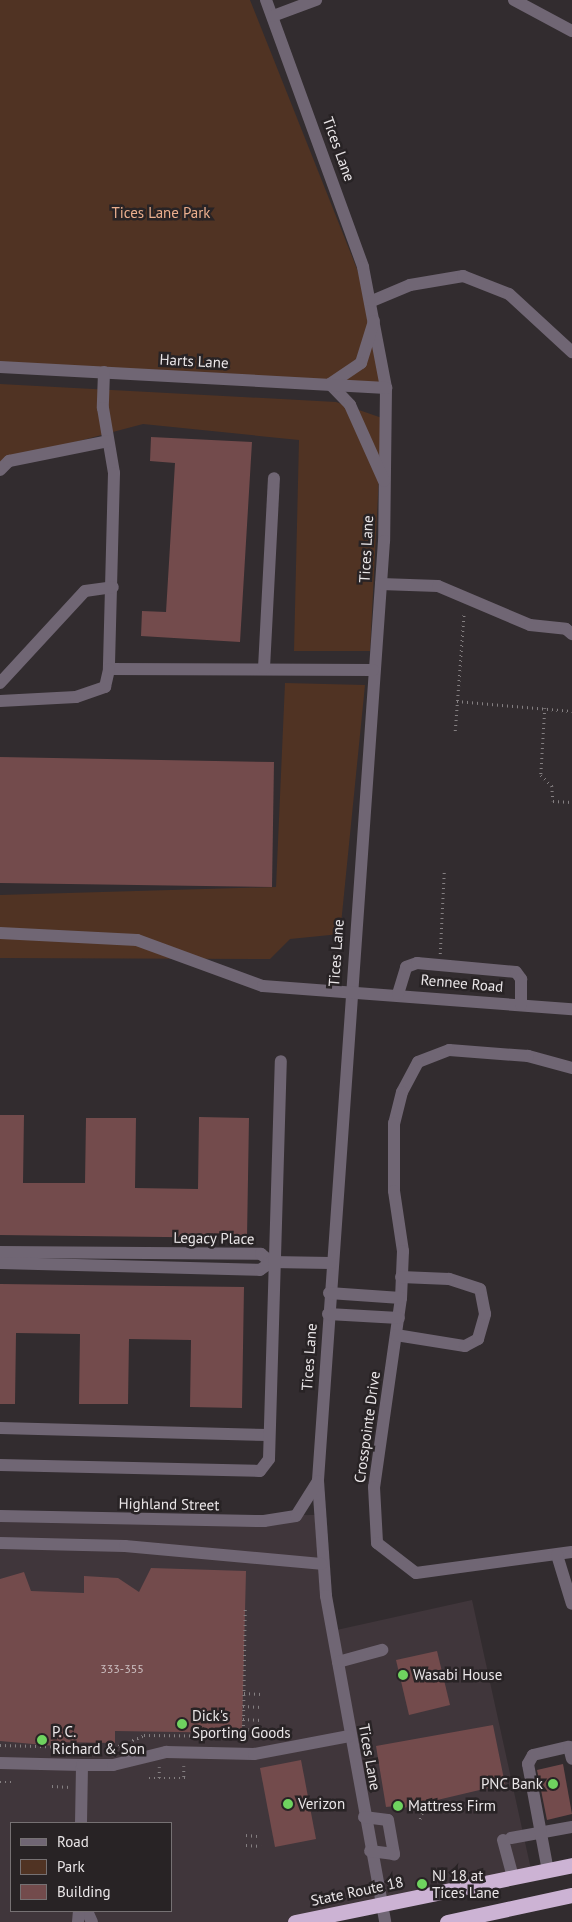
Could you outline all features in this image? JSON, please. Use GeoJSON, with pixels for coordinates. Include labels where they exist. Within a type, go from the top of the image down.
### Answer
{"type":"FeatureCollection","features":[{"type":"Feature","properties":{"kind":"highway","name":"State Route 18"},"geometry":{"type":"LineString","coordinates":[[295,1922],[572,1865]]}},
{"type":"Feature","properties":{"kind":"highway"},"geometry":{"type":"LineString","coordinates":[[458,1921],[572,1895]]}},
{"type":"Feature","properties":{"kind":"street","name":"Tices Lane"},"geometry":{"type":"LineString","coordinates":[[266,0],[331,172],[372,301],[386,388],[381,584],[350,990],[318,1481],[322,1564],[349,1736],[379,1904],[384,1922]]}},
{"type":"Feature","properties":{"kind":"street"},"geometry":{"type":"LineString","coordinates":[[273,16],[316,0]]}},
{"type":"Feature","properties":{"kind":"street"},"geometry":{"type":"LineString","coordinates":[[514,0],[572,31]]}},
{"type":"Feature","properties":{"kind":"street"},"geometry":{"type":"LineString","coordinates":[[372,301],[410,285],[463,276],[509,294],[572,352]]}},
{"type":"Feature","properties":{"kind":"street"},"geometry":{"type":"LineString","coordinates":[[375,316],[361,363],[330,384],[350,405],[385,485]]}},
{"type":"Feature","properties":{"kind":"street","name":"Harts Lane"},"geometry":{"type":"LineString","coordinates":[[0,367],[386,388]]}},
{"type":"Feature","properties":{"kind":"street"},"geometry":{"type":"LineString","coordinates":[[0,701],[76,697],[105,687],[109,669],[113,587],[114,473],[108,441],[104,372]]}},
{"type":"Feature","properties":{"kind":"street"},"geometry":{"type":"LineString","coordinates":[[0,470],[9,461],[108,441]]}},
{"type":"Feature","properties":{"kind":"street"},"geometry":{"type":"LineString","coordinates":[[264,668],[274,478]]}},
{"type":"Feature","properties":{"kind":"street"},"geometry":{"type":"LineString","coordinates":[[381,584],[438,586],[475,600],[530,625],[566,629],[572,634]]}},
{"type":"Feature","properties":{"kind":"street"},"geometry":{"type":"LineString","coordinates":[[0,682],[85,592],[113,587]]}},
{"type":"Feature","properties":{"kind":"street"},"geometry":{"type":"LineString","coordinates":[[109,669],[264,668],[373,670]]}},
{"type":"Feature","properties":{"kind":"street","name":"Rennee Road"},"geometry":{"type":"LineString","coordinates":[[0,933],[136,940],[263,986],[350,990],[572,1009]]}},
{"type":"Feature","properties":{"kind":"street"},"geometry":{"type":"LineString","coordinates":[[398,994],[408,966],[439,965],[518,973],[521,1004]]}},
{"type":"Feature","properties":{"kind":"street","name":"Crosspointe Drive"},"geometry":{"type":"LineString","coordinates":[[572,1068],[528,1056],[449,1050],[418,1062],[402,1092],[394,1123],[401,1298],[374,1487],[376,1543],[416,1573],[572,1552]]}},
{"type":"Feature","properties":{"kind":"street"},"geometry":{"type":"LineString","coordinates":[[0,1465],[260,1471],[269,1459],[273,1262],[281,1061]]}},
{"type":"Feature","properties":{"kind":"street","name":"Legacy Place"},"geometry":{"type":"LineString","coordinates":[[0,1252],[260,1254],[273,1262],[260,1270],[0,1263]]}},
{"type":"Feature","properties":{"kind":"street"},"geometry":{"type":"LineString","coordinates":[[273,1262],[331,1264]]}},
{"type":"Feature","properties":{"kind":"street"},"geometry":{"type":"LineString","coordinates":[[396,1335],[465,1346],[478,1339],[485,1314],[480,1289],[450,1279],[401,1277]]}},
{"type":"Feature","properties":{"kind":"street"},"geometry":{"type":"LineString","coordinates":[[329,1293],[401,1298]]}},
{"type":"Feature","properties":{"kind":"street"},"geometry":{"type":"LineString","coordinates":[[328,1314],[399,1318]]}},
{"type":"Feature","properties":{"kind":"street"},"geometry":{"type":"LineString","coordinates":[[0,1428],[269,1435]]}},
{"type":"Feature","properties":{"kind":"street","name":"Highland Street"},"geometry":{"type":"LineString","coordinates":[[0,1516],[264,1521],[296,1516],[318,1481]]}},
{"type":"Feature","properties":{"kind":"street"},"geometry":{"type":"LineString","coordinates":[[0,1543],[125,1546],[322,1564]]}},
{"type":"Feature","properties":{"kind":"street"},"geometry":{"type":"LineString","coordinates":[[557,1555],[572,1604]]}},
{"type":"Feature","properties":{"kind":"street"},"geometry":{"type":"LineString","coordinates":[[338,1662],[382,1650]]}},
{"type":"Feature","properties":{"kind":"street"},"geometry":{"type":"LineString","coordinates":[[0,1763],[113,1765],[166,1752],[254,1754],[349,1736]]}},
{"type":"Feature","properties":{"kind":"street"},"geometry":{"type":"LineString","coordinates":[[548,1871],[538,1834],[528,1764],[534,1755],[569,1747],[572,1759]]}},
{"type":"Feature","properties":{"kind":"street"},"geometry":{"type":"LineString","coordinates":[[81,1822],[82,1765]]}},
{"type":"Feature","properties":{"kind":"street"},"geometry":{"type":"LineString","coordinates":[[364,1817],[388,1820],[394,1854],[370,1851]]}},
{"type":"Feature","properties":{"kind":"street"},"geometry":{"type":"LineString","coordinates":[[513,1878],[507,1839],[572,1827]]}},
{"type":"Feature","properties":{"kind":"path"},"geometry":{"type":"LineString","coordinates":[[455,731],[462,618],[475,600]]}},
{"type":"Feature","properties":{"kind":"path"},"geometry":{"type":"LineString","coordinates":[[457,701],[572,711]]}},
{"type":"Feature","properties":{"kind":"path"},"geometry":{"type":"LineString","coordinates":[[545,708],[541,775],[552,786],[553,801],[572,802]]}},
{"type":"Feature","properties":{"kind":"path"},"geometry":{"type":"LineString","coordinates":[[439,965],[444,872]]}},
{"type":"Feature","properties":{"kind":"path"},"geometry":{"type":"LineString","coordinates":[[0,1745],[114,1748],[144,1735],[243,1736],[245,1608]]}},
{"type":"Feature","properties":{"kind":"path"},"geometry":{"type":"LineString","coordinates":[[244,1693],[261,1694]]}},
{"type":"Feature","properties":{"kind":"path"},"geometry":{"type":"LineString","coordinates":[[244,1706],[261,1706]]}},
{"type":"Feature","properties":{"kind":"path"},"geometry":{"type":"LineString","coordinates":[[243,1720],[261,1720]]}},
{"type":"Feature","properties":{"kind":"path"},"geometry":{"type":"LineString","coordinates":[[243,1729],[261,1730]]}},
{"type":"Feature","properties":{"kind":"path"},"geometry":{"type":"LineString","coordinates":[[177,1764],[184,1766],[184,1778]]}},
{"type":"Feature","properties":{"kind":"path"},"geometry":{"type":"LineString","coordinates":[[149,1778],[189,1778]]}},
{"type":"Feature","properties":{"kind":"path"},"geometry":{"type":"LineString","coordinates":[[0,1782],[13,1782]]}},
{"type":"Feature","properties":{"kind":"path"},"geometry":{"type":"LineString","coordinates":[[52,1786],[72,1787]]}},
{"type":"Feature","properties":{"kind":"path"},"geometry":{"type":"LineString","coordinates":[[420,1818],[426,1801]]}},
{"type":"Feature","properties":{"kind":"path"},"geometry":{"type":"LineString","coordinates":[[246,1835],[257,1836]]}},
{"type":"Feature","properties":{"kind":"path"},"geometry":{"type":"LineString","coordinates":[[246,1845],[261,1846]]}},
{"type":"Feature","properties":{"kind":"shaded area"},"geometry":{"type":"Polygon","coordinates":[[[318,1515],[332,1631],[472,1600],[532,1874],[295,1922],[0,1922],[0,1516],[318,1515]]]}},
{"type":"Feature","properties":{"kind":"green space","name":"Tices Lane Park"},"geometry":{"type":"Polygon","coordinates":[[[0,0],[250,0],[363,284],[386,388],[0,367],[0,0]]]}},
{"type":"Feature","properties":{"kind":"green space"},"geometry":{"type":"Polygon","coordinates":[[[0,384],[336,402],[382,418],[370,651],[294,651],[299,440],[143,424],[0,462],[0,384]]]}},
{"type":"Feature","properties":{"kind":"green space"},"geometry":{"type":"Polygon","coordinates":[[[285,683],[365,685],[340,934],[290,939],[270,959],[0,958],[0,895],[276,887],[285,683]]]}},
{"type":"Feature","properties":{"kind":"building"},"geometry":{"type":"Polygon","coordinates":[[[151,437],[252,442],[240,642],[141,636],[142,611],[166,612],[175,463],[150,461],[151,437]]]}},
{"type":"Feature","properties":{"kind":"building"},"geometry":{"type":"Polygon","coordinates":[[[0,757],[274,762],[272,887],[0,883],[0,757]]]}},
{"type":"Feature","properties":{"kind":"building"},"geometry":{"type":"Polygon","coordinates":[[[0,1115],[24,1115],[23,1183],[85,1183],[86,1118],[136,1118],[135,1188],[198,1189],[199,1117],[249,1118],[247,1238],[0,1235],[0,1115]]]}},
{"type":"Feature","properties":{"kind":"building"},"geometry":{"type":"Polygon","coordinates":[[[0,1284],[244,1287],[242,1408],[190,1407],[191,1340],[129,1339],[128,1404],[79,1404],[80,1334],[16,1333],[15,1404],[0,1404],[0,1284]]]}},
{"type":"Feature","properties":{"kind":"building"},"geometry":{"type":"Polygon","coordinates":[[[151,1568],[246,1571],[242,1733],[115,1731],[115,1743],[55,1742],[55,1746],[0,1741],[0,1579],[24,1572],[31,1591],[84,1593],[84,1576],[118,1578],[139,1592],[151,1568]]]}},
{"type":"Feature","properties":{"kind":"building"},"geometry":{"type":"Polygon","coordinates":[[[437,1651],[450,1705],[409,1715],[396,1660],[437,1651]]]}},
{"type":"Feature","properties":{"kind":"building"},"geometry":{"type":"Polygon","coordinates":[[[493,1725],[505,1784],[395,1810],[395,1806],[386,1807],[376,1746],[493,1725]]]}},
{"type":"Feature","properties":{"kind":"building","name":"Verizon"},"geometry":{"type":"Polygon","coordinates":[[[301,1760],[316,1839],[275,1847],[260,1768],[301,1760]]]}},
{"type":"Feature","properties":{"kind":"building","name":"PNC Bank"},"geometry":{"type":"Polygon","coordinates":[[[563,1764],[572,1814],[547,1820],[537,1770],[563,1764]]]}},
{"type":"Feature","properties":{"kind":"place","name":"Wasabi House"},"geometry":{"type":"Point","coordinates":[403,1675]}},
{"type":"Feature","properties":{"kind":"place","name":"Dick's Sporting Goods"},"geometry":{"type":"Point","coordinates":[182,1724]}},
{"type":"Feature","properties":{"kind":"place","name":"P. C. Richard & Son"},"geometry":{"type":"Point","coordinates":[42,1740]}},
{"type":"Feature","properties":{"kind":"place","name":"PNC Bank"},"geometry":{"type":"Point","coordinates":[553,1784]}},
{"type":"Feature","properties":{"kind":"place","name":"Verizon"},"geometry":{"type":"Point","coordinates":[288,1804]}},
{"type":"Feature","properties":{"kind":"place","name":"Mattress Firm"},"geometry":{"type":"Point","coordinates":[398,1806]}},
{"type":"Feature","properties":{"kind":"place","name":"NJ 18 at Tices Lane"},"geometry":{"type":"Point","coordinates":[422,1884]}}]}
